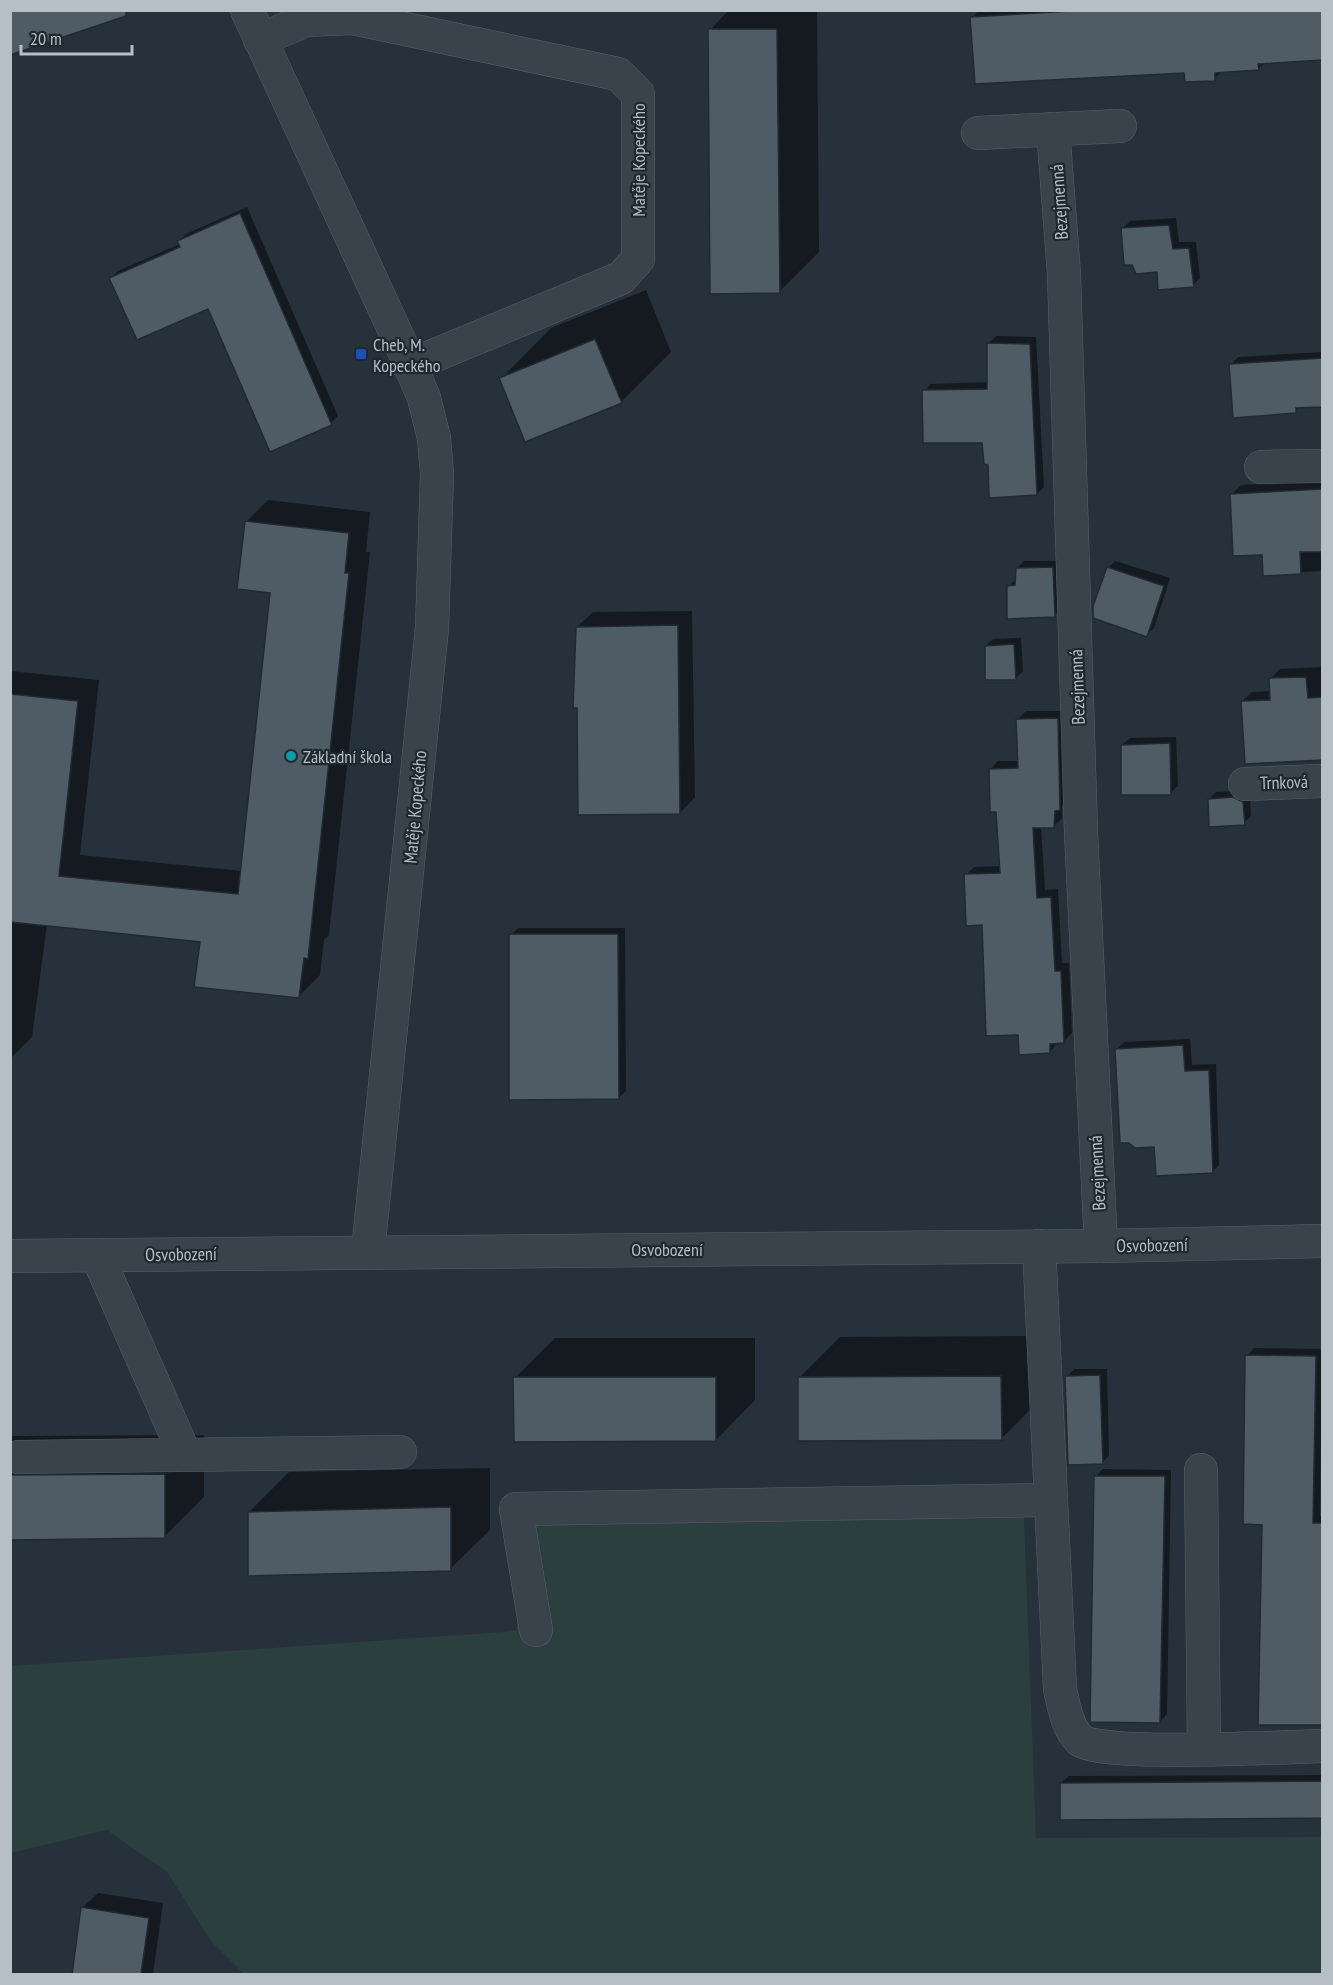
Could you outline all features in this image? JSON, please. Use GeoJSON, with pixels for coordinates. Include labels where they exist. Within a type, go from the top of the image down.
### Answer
{"type":"FeatureCollection","features":[{"type":"Feature","properties":{"kind":"street","name":"Matěje Kopeckého"},"geometry":{"type":"LineString","coordinates":[[246,10],[424,398],[434,438],[437,474],[432,628],[368,1251]]}},
{"type":"Feature","properties":{"kind":"street","name":"Matěje Kopeckého"},"geometry":{"type":"LineString","coordinates":[[260,40],[306,20],[326,15],[353,18],[618,75],[638,94],[638,259],[621,278],[409,366]]}},
{"type":"Feature","properties":{"kind":"street"},"geometry":{"type":"LineString","coordinates":[[978,133],[1120,126]]}},
{"type":"Feature","properties":{"kind":"street","name":"Bezejmenná"},"geometry":{"type":"LineString","coordinates":[[1053,129],[1064,274],[1081,832],[1101,1246]]}},
{"type":"Feature","properties":{"kind":"street"},"geometry":{"type":"LineString","coordinates":[[1261,467],[1323,466]]}},
{"type":"Feature","properties":{"kind":"street","name":"Trnková"},"geometry":{"type":"LineString","coordinates":[[1245,784],[1323,781]]}},
{"type":"Feature","properties":{"kind":"street","name":"Osvobození"},"geometry":{"type":"LineString","coordinates":[[10,1256],[1101,1246],[1323,1241]]}},
{"type":"Feature","properties":{"kind":"street"},"geometry":{"type":"LineString","coordinates":[[1039,1246],[1060,1689],[1071,1728],[1082,1741],[1100,1747],[1204,1749],[1323,1746]]}},
{"type":"Feature","properties":{"kind":"street"},"geometry":{"type":"LineString","coordinates":[[97,1255],[185,1455]]}},
{"type":"Feature","properties":{"kind":"street"},"geometry":{"type":"LineString","coordinates":[[18,1457],[400,1452]]}},
{"type":"Feature","properties":{"kind":"street"},"geometry":{"type":"LineString","coordinates":[[1201,1470],[1204,1749]]}},
{"type":"Feature","properties":{"kind":"street"},"geometry":{"type":"LineString","coordinates":[[536,1630],[516,1509],[1051,1500]]}},
{"type":"Feature","properties":{"kind":"green space"},"geometry":{"type":"Polygon","coordinates":[[[1023,1491],[1036,1838],[1322,1837],[1322,1974],[244,1974],[211,1941],[167,1872],[107,1830],[11,1853],[11,1666],[516,1631],[532,1503],[1023,1491]]]}},
{"type":"Feature","properties":{"kind":"building"},"geometry":{"type":"Polygon","coordinates":[[[10,10],[126,10],[126,16],[10,55],[10,10]]]}},
{"type":"Feature","properties":{"kind":"building"},"geometry":{"type":"Polygon","coordinates":[[[1088,10],[1323,10],[1323,60],[1258,64],[1259,70],[1215,73],[1215,81],[1185,82],[1184,73],[975,84],[970,17],[1088,10]]]}},
{"type":"Feature","properties":{"kind":"building"},"geometry":{"type":"Polygon","coordinates":[[[708,29],[777,29],[780,293],[710,294],[708,29]]]}},
{"type":"Feature","properties":{"kind":"building"},"geometry":{"type":"Polygon","coordinates":[[[240,213],[332,425],[270,452],[208,309],[137,340],[109,278],[180,247],[177,241],[240,213]]]}},
{"type":"Feature","properties":{"kind":"building"},"geometry":{"type":"Polygon","coordinates":[[[1169,225],[1173,249],[1189,248],[1194,287],[1158,290],[1157,272],[1136,274],[1132,265],[1124,265],[1121,228],[1169,225]]]}},
{"type":"Feature","properties":{"kind":"building"},"geometry":{"type":"Polygon","coordinates":[[[595,339],[622,403],[525,442],[499,378],[595,339]]]}},
{"type":"Feature","properties":{"kind":"building"},"geometry":{"type":"Polygon","coordinates":[[[987,343],[1030,344],[1037,495],[989,498],[988,465],[984,464],[982,443],[923,443],[922,390],[987,389],[987,343]]]}},
{"type":"Feature","properties":{"kind":"building"},"geometry":{"type":"Polygon","coordinates":[[[1323,358],[1323,407],[1296,408],[1296,413],[1233,418],[1229,364],[1323,358]]]}},
{"type":"Feature","properties":{"kind":"building"},"geometry":{"type":"Polygon","coordinates":[[[1323,489],[1323,552],[1300,552],[1301,574],[1263,576],[1262,555],[1233,556],[1230,494],[1323,489]]]}},
{"type":"Feature","properties":{"kind":"building","name":"Základní škola"},"geometry":{"type":"Polygon","coordinates":[[[245,521],[349,533],[345,573],[349,573],[308,959],[304,958],[299,998],[194,987],[200,942],[10,922],[10,694],[78,701],[59,876],[238,894],[270,593],[237,589],[245,521]]]}},
{"type":"Feature","properties":{"kind":"building"},"geometry":{"type":"Polygon","coordinates":[[[1053,567],[1055,617],[1007,619],[1007,586],[1015,585],[1016,568],[1053,567]]]}},
{"type":"Feature","properties":{"kind":"building"},"geometry":{"type":"Polygon","coordinates":[[[1107,567],[1164,586],[1147,637],[1093,618],[1093,606],[1107,567]]]}},
{"type":"Feature","properties":{"kind":"building"},"geometry":{"type":"Polygon","coordinates":[[[678,625],[680,814],[578,815],[577,708],[573,708],[576,627],[678,625]]]}},
{"type":"Feature","properties":{"kind":"building"},"geometry":{"type":"Polygon","coordinates":[[[1014,644],[1016,680],[985,680],[985,646],[1014,644]]]}},
{"type":"Feature","properties":{"kind":"building"},"geometry":{"type":"Polygon","coordinates":[[[1306,677],[1308,698],[1323,697],[1323,760],[1245,764],[1241,701],[1270,700],[1269,678],[1306,677]]]}},
{"type":"Feature","properties":{"kind":"building"},"geometry":{"type":"Polygon","coordinates":[[[1058,718],[1060,810],[1055,811],[1054,828],[1033,828],[1037,898],[1051,897],[1055,971],[1061,971],[1064,1043],[1050,1044],[1050,1053],[1019,1055],[1018,1035],[986,1036],[982,925],[966,926],[964,874],[1000,873],[996,812],[990,812],[989,769],[1018,768],[1016,719],[1058,718]]]}},
{"type":"Feature","properties":{"kind":"building"},"geometry":{"type":"Polygon","coordinates":[[[1170,743],[1171,795],[1121,795],[1121,745],[1170,743]]]}},
{"type":"Feature","properties":{"kind":"building"},"geometry":{"type":"Polygon","coordinates":[[[1233,797],[1243,802],[1245,825],[1209,827],[1208,799],[1233,797]]]}},
{"type":"Feature","properties":{"kind":"building"},"geometry":{"type":"Polygon","coordinates":[[[509,934],[618,934],[619,1099],[509,1100],[509,934]]]}},
{"type":"Feature","properties":{"kind":"building"},"geometry":{"type":"Polygon","coordinates":[[[1183,1045],[1185,1071],[1209,1070],[1213,1173],[1156,1176],[1154,1147],[1135,1148],[1129,1143],[1120,1143],[1115,1049],[1183,1045]]]}},
{"type":"Feature","properties":{"kind":"building"},"geometry":{"type":"Polygon","coordinates":[[[1245,1355],[1316,1356],[1313,1523],[1323,1523],[1323,1725],[1258,1725],[1262,1525],[1243,1524],[1245,1355]]]}},
{"type":"Feature","properties":{"kind":"building"},"geometry":{"type":"Polygon","coordinates":[[[1100,1375],[1103,1464],[1068,1465],[1065,1376],[1100,1375]]]}},
{"type":"Feature","properties":{"kind":"building"},"geometry":{"type":"Polygon","coordinates":[[[1001,1376],[1002,1440],[798,1441],[798,1377],[1001,1376]]]}},
{"type":"Feature","properties":{"kind":"building"},"geometry":{"type":"Polygon","coordinates":[[[513,1377],[716,1377],[716,1441],[514,1442],[513,1377]]]}},
{"type":"Feature","properties":{"kind":"building"},"geometry":{"type":"Polygon","coordinates":[[[165,1474],[165,1538],[10,1540],[10,1475],[165,1474]]]}},
{"type":"Feature","properties":{"kind":"building"},"geometry":{"type":"Polygon","coordinates":[[[1094,1476],[1165,1476],[1160,1723],[1090,1722],[1094,1476]]]}},
{"type":"Feature","properties":{"kind":"building"},"geometry":{"type":"Polygon","coordinates":[[[451,1507],[451,1571],[248,1576],[248,1512],[451,1507]]]}},
{"type":"Feature","properties":{"kind":"building"},"geometry":{"type":"Polygon","coordinates":[[[1323,1781],[1323,1818],[1060,1820],[1060,1783],[1323,1781]]]}},
{"type":"Feature","properties":{"kind":"building"},"geometry":{"type":"Polygon","coordinates":[[[81,1907],[149,1918],[141,1974],[72,1974],[81,1907]]]}},
{"type":"Feature","properties":{"kind":"place","name":"Cheb, M. Kopeckého"},"geometry":{"type":"Point","coordinates":[361,354]}},
{"type":"Feature","properties":{"kind":"place","name":"Základní škola"},"geometry":{"type":"Point","coordinates":[291,756]}}]}
